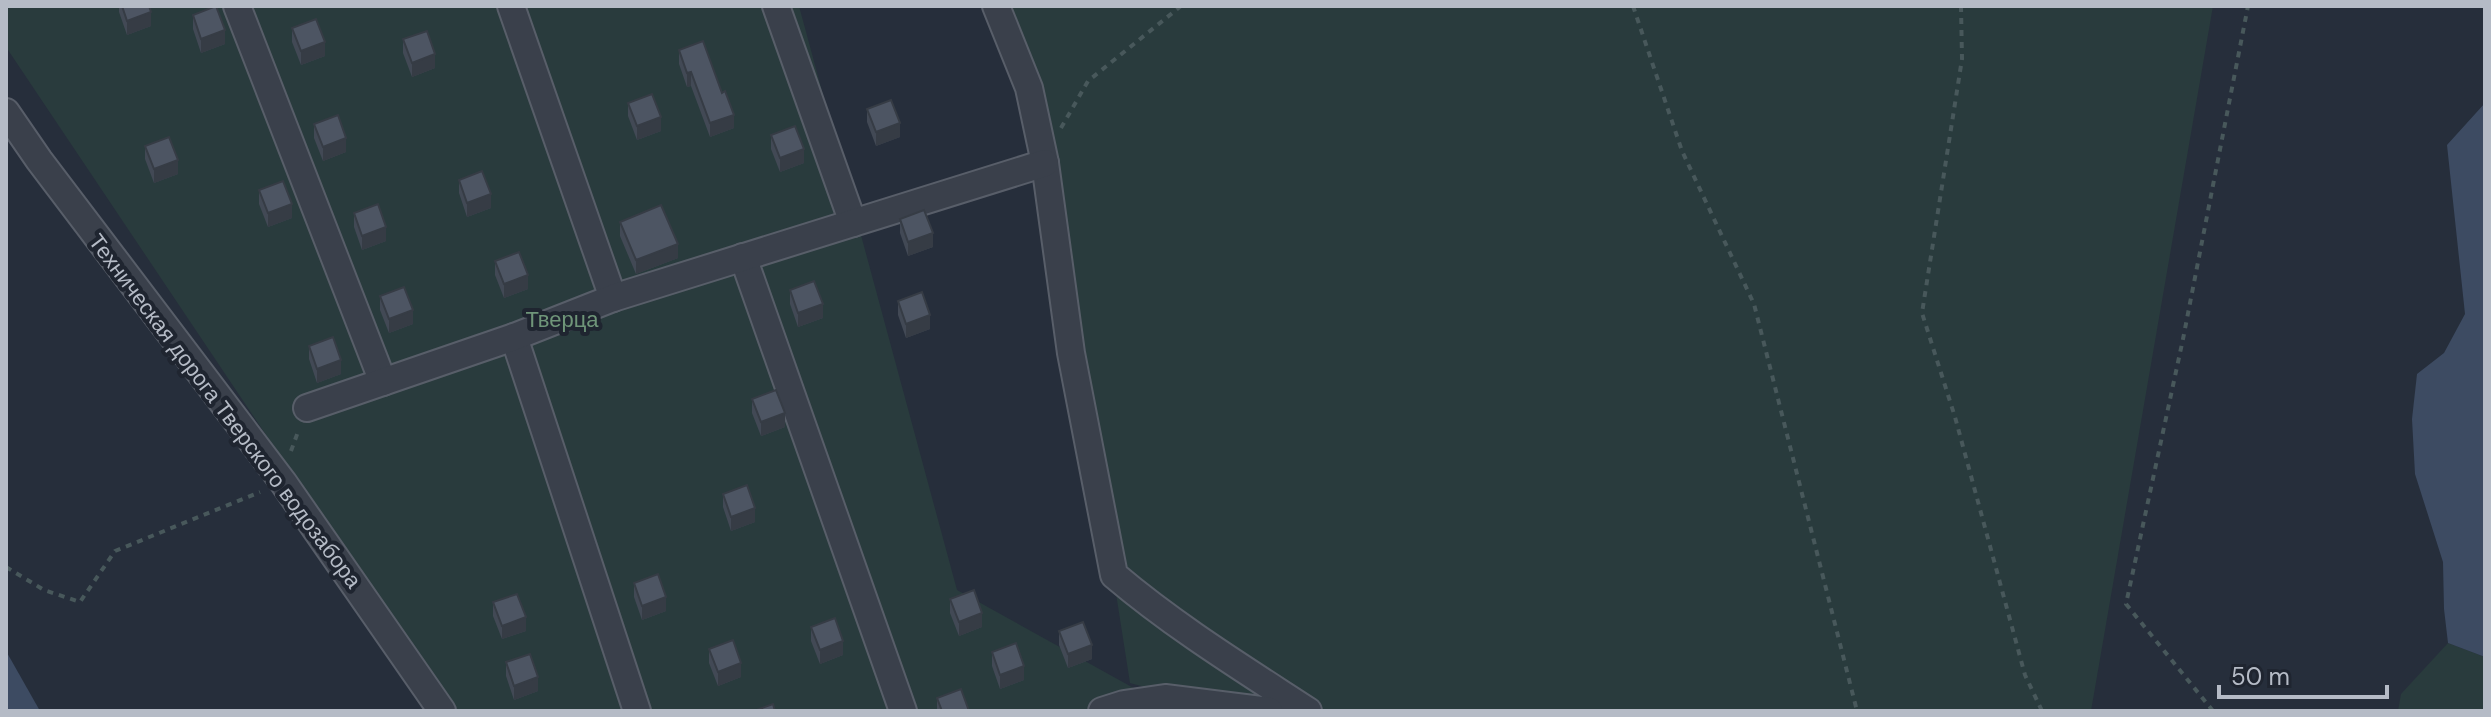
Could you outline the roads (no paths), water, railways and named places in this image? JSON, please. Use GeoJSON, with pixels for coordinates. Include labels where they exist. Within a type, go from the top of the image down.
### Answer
{"type":"FeatureCollection","features":[{"type":"Feature","properties":{"kind":"street"},"geometry":{"type":"LineString","coordinates":[[237,6],[383,382]]}},
{"type":"Feature","properties":{"kind":"street"},"geometry":{"type":"LineString","coordinates":[[511,6],[613,298]]}},
{"type":"Feature","properties":{"kind":"street"},"geometry":{"type":"LineString","coordinates":[[776,6],[853,223]]}},
{"type":"Feature","properties":{"kind":"street"},"geometry":{"type":"LineString","coordinates":[[996,6],[1029,88],[1045,163],[1071,353],[1114,575],[1220,654],[1308,711]]}},
{"type":"Feature","properties":{"kind":"street","name":"Техническая дорога Тверского водозабора"},"geometry":{"type":"LineString","coordinates":[[6,112],[283,482],[442,711]]}},
{"type":"Feature","properties":{"kind":"street"},"geometry":{"type":"LineString","coordinates":[[307,408],[514,337],[613,298],[1045,163]]}},
{"type":"Feature","properties":{"kind":"street"},"geometry":{"type":"LineString","coordinates":[[743,257],[903,711]]}},
{"type":"Feature","properties":{"kind":"street"},"geometry":{"type":"LineString","coordinates":[[514,337],[637,711]]}},
{"type":"Feature","properties":{"kind":"street"},"geometry":{"type":"LineString","coordinates":[[1102,711],[1124,704],[1165,698],[1269,711]]}},
{"type":"Feature","properties":{"kind":"water"},"geometry":{"type":"Polygon","coordinates":[[[2485,103],[2485,657],[2448,643],[2443,562],[2415,474],[2412,419],[2417,374],[2444,353],[2465,314],[2447,145],[2485,103]]]}},
{"type":"Feature","properties":{"kind":"water"},"geometry":{"type":"Polygon","coordinates":[[[6,651],[40,711],[6,711],[6,651]]]}},
{"type":"Feature","properties":{"kind":"park label","name":"Тверца"},"geometry":{"type":"Point","coordinates":[562,319]}}]}
